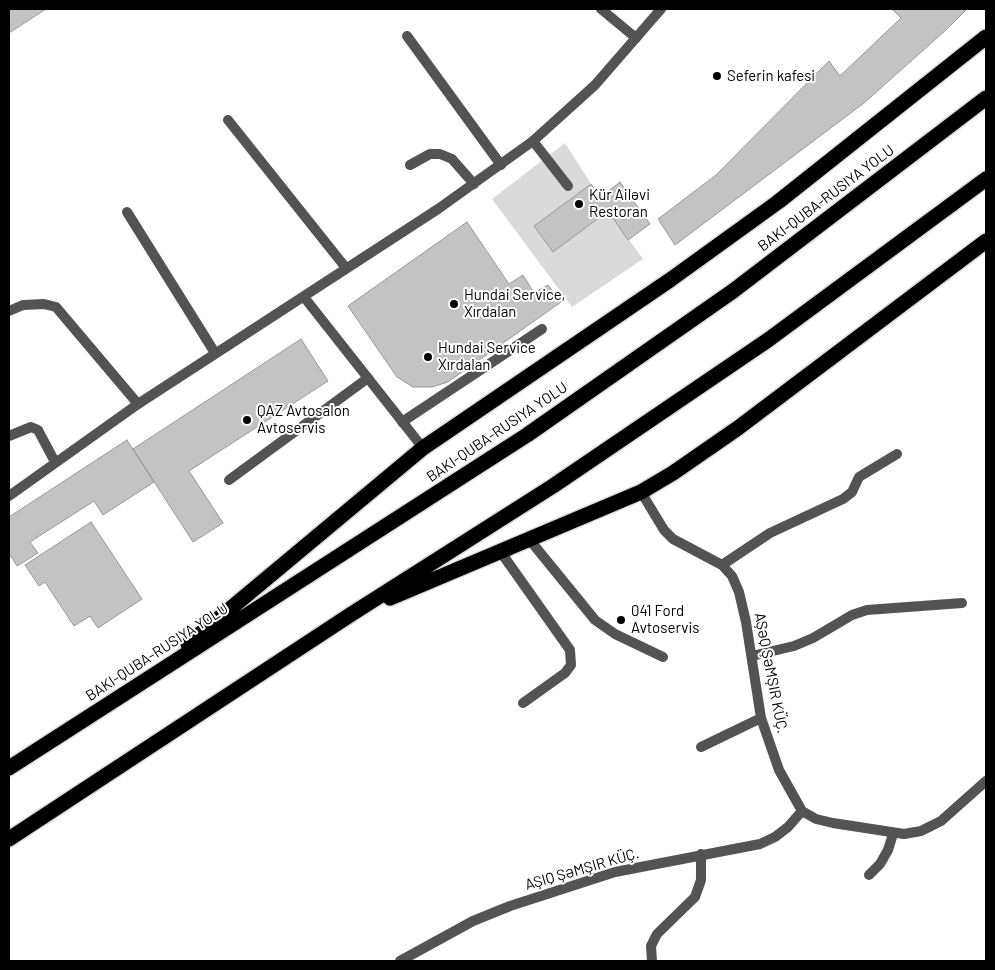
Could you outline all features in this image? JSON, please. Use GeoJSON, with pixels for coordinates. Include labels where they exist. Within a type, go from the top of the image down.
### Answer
{"type":"FeatureCollection","features":[{"type":"Feature","properties":{"kind":"highway"},"geometry":{"type":"LineString","coordinates":[[140,684],[423,448],[670,280],[754,219],[890,115],[986,37]]}},
{"type":"Feature","properties":{"kind":"highway"},"geometry":{"type":"LineString","coordinates":[[9,768],[534,429],[733,291],[986,98]]}},
{"type":"Feature","properties":{"kind":"highway"},"geometry":{"type":"LineString","coordinates":[[9,839],[350,615],[553,486],[768,340],[986,179]]}},
{"type":"Feature","properties":{"kind":"highway"},"geometry":{"type":"LineString","coordinates":[[350,615],[641,492],[674,473],[738,428],[986,241]]}},
{"type":"Feature","properties":{"kind":"street"},"geometry":{"type":"LineString","coordinates":[[601,9],[636,38]]}},
{"type":"Feature","properties":{"kind":"street"},"geometry":{"type":"LineString","coordinates":[[9,496],[138,404],[474,184],[533,141],[595,85],[661,9]]}},
{"type":"Feature","properties":{"kind":"street"},"geometry":{"type":"LineString","coordinates":[[407,36],[501,164]]}},
{"type":"Feature","properties":{"kind":"street"},"geometry":{"type":"LineString","coordinates":[[228,120],[346,268]]}},
{"type":"Feature","properties":{"kind":"street"},"geometry":{"type":"LineString","coordinates":[[533,141],[568,186]]}},
{"type":"Feature","properties":{"kind":"street"},"geometry":{"type":"LineString","coordinates":[[410,165],[430,154],[440,154],[452,159],[474,184]]}},
{"type":"Feature","properties":{"kind":"street"},"geometry":{"type":"LineString","coordinates":[[127,212],[216,353]]}},
{"type":"Feature","properties":{"kind":"street"},"geometry":{"type":"LineString","coordinates":[[304,297],[423,448]]}},
{"type":"Feature","properties":{"kind":"street"},"geometry":{"type":"LineString","coordinates":[[9,311],[23,305],[44,304],[56,307],[138,404]]}},
{"type":"Feature","properties":{"kind":"street"},"geometry":{"type":"LineString","coordinates":[[402,422],[542,329]]}},
{"type":"Feature","properties":{"kind":"street"},"geometry":{"type":"LineString","coordinates":[[229,480],[368,378]]}},
{"type":"Feature","properties":{"kind":"street"},"geometry":{"type":"LineString","coordinates":[[9,436],[31,427],[38,430],[55,462]]}},
{"type":"Feature","properties":{"kind":"street"},"geometry":{"type":"LineString","coordinates":[[722,565],[770,533],[843,499],[852,492],[858,477],[897,454]]}},
{"type":"Feature","properties":{"kind":"street","name":"AŞƏQ ŞƏMŞIR KÜÇ."},"geometry":{"type":"LineString","coordinates":[[641,492],[664,530],[673,538],[722,565],[732,576],[739,592],[752,656],[761,718],[779,770],[802,811]]}},
{"type":"Feature","properties":{"kind":"street"},"geometry":{"type":"LineString","coordinates":[[528,539],[595,620],[615,634],[663,657]]}},
{"type":"Feature","properties":{"kind":"street"},"geometry":{"type":"LineString","coordinates":[[500,551],[570,650],[571,664],[565,673],[523,703]]}},
{"type":"Feature","properties":{"kind":"street"},"geometry":{"type":"LineString","coordinates":[[752,656],[794,646],[813,638],[852,615],[867,610],[962,604]]}},
{"type":"Feature","properties":{"kind":"street"},"geometry":{"type":"LineString","coordinates":[[701,747],[761,718]]}},
{"type":"Feature","properties":{"kind":"street"},"geometry":{"type":"LineString","coordinates":[[400,961],[473,921],[510,906],[615,872],[760,844],[775,837],[788,827],[802,811],[816,819],[833,824],[893,834],[921,831],[941,820],[986,781]]}},
{"type":"Feature","properties":{"kind":"street"},"geometry":{"type":"LineString","coordinates":[[869,875],[880,864],[893,834]]}},
{"type":"Feature","properties":{"kind":"street"},"geometry":{"type":"LineString","coordinates":[[652,961],[651,946],[657,934],[695,897],[702,880],[701,854]]}},
{"type":"Feature","properties":{"kind":"shaded area"},"geometry":{"type":"Polygon","coordinates":[[[565,143],[591,184],[534,226],[553,252],[608,211],[643,259],[572,307],[492,199],[565,143]]]}},
{"type":"Feature","properties":{"kind":"building"},"geometry":{"type":"Polygon","coordinates":[[[9,9],[46,9],[9,33],[9,9]]]}},
{"type":"Feature","properties":{"kind":"building"},"geometry":{"type":"Polygon","coordinates":[[[892,9],[967,9],[864,103],[675,245],[658,219],[716,175],[829,61],[840,76],[901,18],[892,9]]]}},
{"type":"Feature","properties":{"kind":"building"},"geometry":{"type":"Polygon","coordinates":[[[620,182],[650,224],[628,240],[608,211],[553,252],[534,226],[591,184],[601,197],[620,182]]]}},
{"type":"Feature","properties":{"kind":"building","name":"Hundai Service, Xırdalan"},"geometry":{"type":"Polygon","coordinates":[[[467,222],[509,284],[523,275],[534,293],[548,285],[561,302],[448,382],[432,387],[413,387],[397,377],[348,306],[467,222]]]}},
{"type":"Feature","properties":{"kind":"building"},"geometry":{"type":"Polygon","coordinates":[[[301,339],[328,381],[189,471],[223,523],[193,542],[133,449],[301,339]]]}},
{"type":"Feature","properties":{"kind":"building"},"geometry":{"type":"Polygon","coordinates":[[[127,440],[154,482],[103,515],[94,501],[30,542],[38,553],[17,566],[9,553],[9,517],[127,440]]]}},
{"type":"Feature","properties":{"kind":"building"},"geometry":{"type":"Polygon","coordinates":[[[91,522],[142,599],[98,628],[90,616],[74,626],[45,582],[39,586],[25,565],[91,522]]]}},
{"type":"Feature","properties":{"kind":"place","name":"Seferin kafesi"},"geometry":{"type":"Point","coordinates":[717,76]}},
{"type":"Feature","properties":{"kind":"place","name":"Kür Ailəvi Restoran"},"geometry":{"type":"Point","coordinates":[579,204]}},
{"type":"Feature","properties":{"kind":"place","name":"Hundai Service, Xırdalan"},"geometry":{"type":"Point","coordinates":[454,304]}},
{"type":"Feature","properties":{"kind":"place","name":"Hundai Service Xırdalan"},"geometry":{"type":"Point","coordinates":[428,357]}},
{"type":"Feature","properties":{"kind":"place","name":"QAZ Avtosalon Avtoservis"},"geometry":{"type":"Point","coordinates":[247,420]}},
{"type":"Feature","properties":{"kind":"place","name":"041 Ford Avtoservis"},"geometry":{"type":"Point","coordinates":[621,620]}}]}
